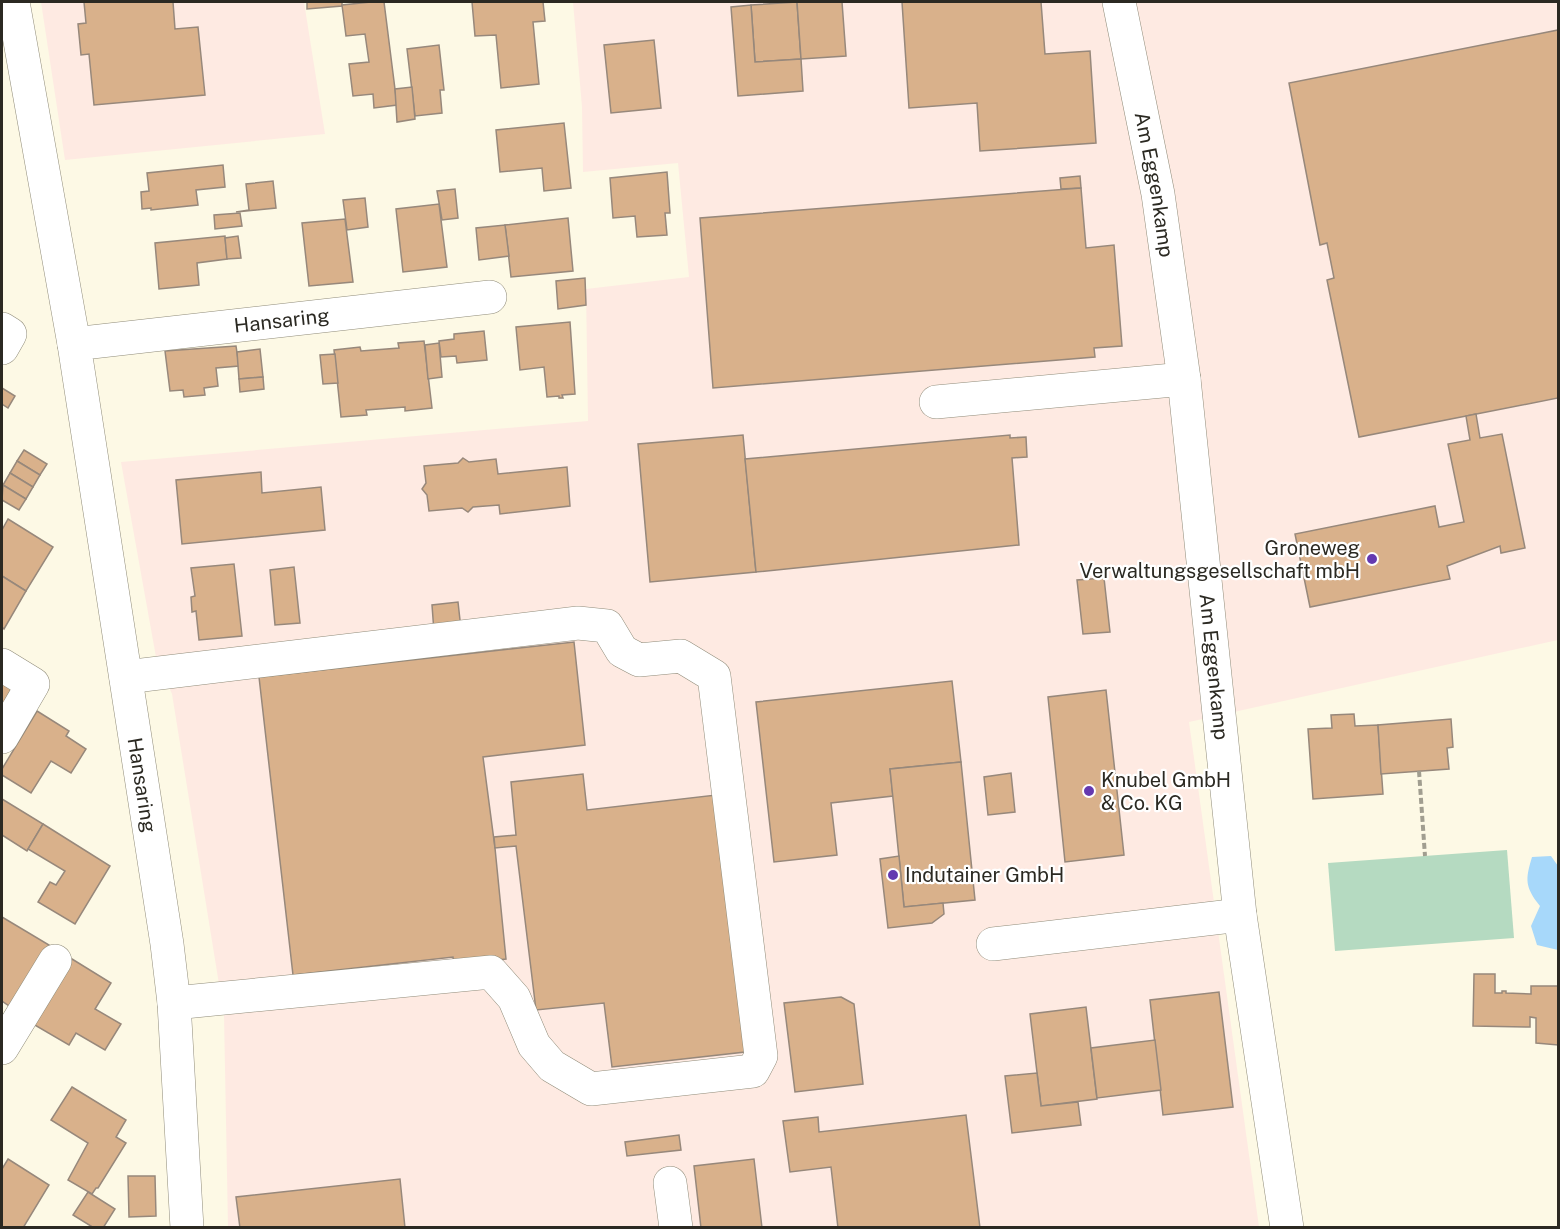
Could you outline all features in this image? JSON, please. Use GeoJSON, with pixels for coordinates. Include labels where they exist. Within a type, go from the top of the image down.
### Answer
{"type":"FeatureCollection","features":[{"type":"Feature","properties":{"kind":"street","name":"Hansaring"},"geometry":{"type":"LineString","coordinates":[[13,2],[74,344],[167,944],[174,1004],[187,1227]]}},
{"type":"Feature","properties":{"kind":"street","name":"Am Eggenkamp"},"geometry":{"type":"LineString","coordinates":[[1119,2],[1158,194],[1184,379],[1240,915],[1287,1227]]}},
{"type":"Feature","properties":{"kind":"street","name":"Hansaring"},"geometry":{"type":"LineString","coordinates":[[74,344],[490,297]]}},
{"type":"Feature","properties":{"kind":"street"},"geometry":{"type":"LineString","coordinates":[[2,329],[10,334],[2,348]]}},
{"type":"Feature","properties":{"kind":"street"},"geometry":{"type":"LineString","coordinates":[[936,402],[1184,379]]}},
{"type":"Feature","properties":{"kind":"street"},"geometry":{"type":"LineString","coordinates":[[126,677],[578,623],[607,626],[622,651],[639,660],[681,657],[714,676],[761,1056],[753,1071],[591,1089],[552,1066],[534,1045],[514,998],[491,972],[174,1004]]}},
{"type":"Feature","properties":{"kind":"street"},"geometry":{"type":"LineString","coordinates":[[2,665],[33,684],[2,737]]}},
{"type":"Feature","properties":{"kind":"street"},"geometry":{"type":"LineString","coordinates":[[993,944],[1240,915]]}},
{"type":"Feature","properties":{"kind":"street"},"geometry":{"type":"LineString","coordinates":[[2,1048],[55,961]]}},
{"type":"Feature","properties":{"kind":"street"},"geometry":{"type":"LineString","coordinates":[[670,1183],[676,1227]]}},
{"type":"Feature","properties":{"kind":"path"},"geometry":{"type":"LineString","coordinates":[[1419,771],[1425,856]]}},
{"type":"Feature","properties":{"kind":"shaded area"},"geometry":{"type":"Polygon","coordinates":[[[41,2],[304,2],[325,134],[65,160],[41,2]]]}},
{"type":"Feature","properties":{"kind":"shaded area"},"geometry":{"type":"Polygon","coordinates":[[[573,2],[1558,2],[1558,640],[1189,722],[1259,1227],[228,1227],[224,1015],[172,694],[156,657],[121,462],[588,421],[586,289],[689,277],[678,163],[583,172],[582,107],[573,2]]]}},
{"type":"Feature","properties":{"kind":"green space"},"geometry":{"type":"Polygon","coordinates":[[[1507,850],[1514,938],[1335,951],[1328,863],[1507,850]]]}},
{"type":"Feature","properties":{"kind":"water"},"geometry":{"type":"Polygon","coordinates":[[[1551,856],[1558,866],[1558,950],[1537,945],[1531,926],[1540,906],[1531,894],[1528,883],[1532,857],[1551,856]]]}},
{"type":"Feature","properties":{"kind":"building"},"geometry":{"type":"Polygon","coordinates":[[[84,2],[173,2],[175,29],[198,27],[205,95],[94,105],[89,54],[81,55],[78,24],[86,23],[84,2]]]}},
{"type":"Feature","properties":{"kind":"building"},"geometry":{"type":"Polygon","coordinates":[[[307,2],[342,2],[342,6],[307,9],[307,2]]]}},
{"type":"Feature","properties":{"kind":"building"},"geometry":{"type":"Polygon","coordinates":[[[384,2],[397,105],[374,108],[373,94],[353,96],[349,64],[369,62],[365,34],[346,36],[342,5],[384,2]]]}},
{"type":"Feature","properties":{"kind":"building"},"geometry":{"type":"Polygon","coordinates":[[[472,2],[543,2],[545,21],[533,22],[539,84],[501,88],[496,35],[475,36],[472,2]]]}},
{"type":"Feature","properties":{"kind":"building"},"geometry":{"type":"Polygon","coordinates":[[[797,2],[801,59],[755,62],[751,5],[797,2]]]}},
{"type":"Feature","properties":{"kind":"building"},"geometry":{"type":"Polygon","coordinates":[[[797,2],[842,2],[846,56],[801,59],[797,2]]]}},
{"type":"Feature","properties":{"kind":"building"},"geometry":{"type":"Polygon","coordinates":[[[902,2],[1041,2],[1045,54],[1090,51],[1096,143],[980,151],[977,103],[909,108],[902,2]]]}},
{"type":"Feature","properties":{"kind":"building"},"geometry":{"type":"Polygon","coordinates":[[[751,5],[755,62],[801,59],[803,91],[738,96],[731,7],[751,5]]]}},
{"type":"Feature","properties":{"kind":"building"},"geometry":{"type":"Polygon","coordinates":[[[1558,30],[1558,398],[1359,437],[1327,280],[1334,278],[1327,243],[1320,245],[1289,83],[1558,30]]]}},
{"type":"Feature","properties":{"kind":"building"},"geometry":{"type":"Polygon","coordinates":[[[654,40],[661,108],[611,113],[604,45],[654,40]]]}},
{"type":"Feature","properties":{"kind":"building"},"geometry":{"type":"Polygon","coordinates":[[[439,45],[444,90],[440,90],[442,113],[415,116],[407,49],[439,45]]]}},
{"type":"Feature","properties":{"kind":"building"},"geometry":{"type":"Polygon","coordinates":[[[412,87],[415,119],[397,122],[395,89],[412,87]]]}},
{"type":"Feature","properties":{"kind":"building"},"geometry":{"type":"Polygon","coordinates":[[[564,123],[571,188],[544,191],[542,168],[500,172],[496,130],[564,123]]]}},
{"type":"Feature","properties":{"kind":"building"},"geometry":{"type":"Polygon","coordinates":[[[223,165],[225,187],[196,190],[198,205],[142,209],[141,192],[149,191],[147,173],[223,165]]]}},
{"type":"Feature","properties":{"kind":"building"},"geometry":{"type":"Polygon","coordinates":[[[667,172],[670,213],[665,213],[667,235],[637,237],[635,216],[613,218],[610,178],[667,172]]]}},
{"type":"Feature","properties":{"kind":"building"},"geometry":{"type":"Polygon","coordinates":[[[1080,176],[1081,188],[1061,189],[1060,178],[1080,176]]]}},
{"type":"Feature","properties":{"kind":"building"},"geometry":{"type":"Polygon","coordinates":[[[273,181],[276,208],[236,212],[249,210],[246,184],[273,181]]]}},
{"type":"Feature","properties":{"kind":"building"},"geometry":{"type":"Polygon","coordinates":[[[1081,188],[1086,248],[1114,245],[1122,346],[1094,348],[1095,357],[713,388],[700,218],[1081,188]]]}},
{"type":"Feature","properties":{"kind":"building"},"geometry":{"type":"Polygon","coordinates":[[[455,189],[458,218],[442,220],[437,191],[455,189]]]}},
{"type":"Feature","properties":{"kind":"building"},"geometry":{"type":"Polygon","coordinates":[[[365,198],[368,227],[347,230],[343,200],[365,198]]]}},
{"type":"Feature","properties":{"kind":"building"},"geometry":{"type":"Polygon","coordinates":[[[439,204],[447,267],[403,272],[396,209],[439,204]]]}},
{"type":"Feature","properties":{"kind":"building"},"geometry":{"type":"Polygon","coordinates":[[[240,213],[242,226],[215,229],[214,215],[240,213]]]}},
{"type":"Feature","properties":{"kind":"building"},"geometry":{"type":"Polygon","coordinates":[[[568,218],[573,271],[511,277],[505,225],[568,218]]]}},
{"type":"Feature","properties":{"kind":"building"},"geometry":{"type":"Polygon","coordinates":[[[345,219],[353,282],[309,286],[302,223],[345,219]]]}},
{"type":"Feature","properties":{"kind":"building"},"geometry":{"type":"Polygon","coordinates":[[[505,225],[509,256],[479,260],[476,228],[505,225]]]}},
{"type":"Feature","properties":{"kind":"building"},"geometry":{"type":"Polygon","coordinates":[[[225,236],[227,259],[197,263],[199,285],[159,289],[155,243],[225,236]]]}},
{"type":"Feature","properties":{"kind":"building"},"geometry":{"type":"Polygon","coordinates":[[[238,236],[241,258],[227,259],[225,238],[238,236]]]}},
{"type":"Feature","properties":{"kind":"building"},"geometry":{"type":"Polygon","coordinates":[[[585,278],[586,305],[558,309],[556,281],[585,278]]]}},
{"type":"Feature","properties":{"kind":"building"},"geometry":{"type":"Polygon","coordinates":[[[570,322],[575,394],[562,395],[563,398],[547,397],[544,367],[520,370],[516,327],[570,322]]]}},
{"type":"Feature","properties":{"kind":"building"},"geometry":{"type":"Polygon","coordinates":[[[484,331],[487,360],[457,363],[456,356],[441,357],[439,341],[454,339],[454,334],[484,331]]]}},
{"type":"Feature","properties":{"kind":"building"},"geometry":{"type":"Polygon","coordinates":[[[424,341],[432,408],[405,411],[405,407],[366,410],[367,415],[341,417],[334,350],[360,347],[361,351],[399,348],[398,343],[424,341]]]}},
{"type":"Feature","properties":{"kind":"building"},"geometry":{"type":"Polygon","coordinates":[[[439,343],[442,377],[428,379],[425,345],[439,343]]]}},
{"type":"Feature","properties":{"kind":"building"},"geometry":{"type":"Polygon","coordinates":[[[236,346],[239,366],[216,368],[218,386],[204,388],[205,395],[184,397],[183,390],[170,391],[165,351],[236,346]]]}},
{"type":"Feature","properties":{"kind":"building"},"geometry":{"type":"Polygon","coordinates":[[[260,349],[263,377],[239,379],[237,352],[260,349]]]}},
{"type":"Feature","properties":{"kind":"building"},"geometry":{"type":"Polygon","coordinates":[[[335,354],[338,383],[323,384],[320,355],[335,354]]]}},
{"type":"Feature","properties":{"kind":"building"},"geometry":{"type":"Polygon","coordinates":[[[263,377],[264,389],[240,392],[239,379],[263,377]]]}},
{"type":"Feature","properties":{"kind":"building"},"geometry":{"type":"Polygon","coordinates":[[[2,388],[15,396],[8,408],[2,404],[2,388]]]}},
{"type":"Feature","properties":{"kind":"building"},"geometry":{"type":"Polygon","coordinates":[[[1476,414],[1480,438],[1502,434],[1525,548],[1501,553],[1500,546],[1447,566],[1450,579],[1310,607],[1295,534],[1435,506],[1439,527],[1464,522],[1448,444],[1470,440],[1466,416],[1476,414]]]}},
{"type":"Feature","properties":{"kind":"building"},"geometry":{"type":"Polygon","coordinates":[[[743,435],[756,572],[650,582],[638,444],[743,435]]]}},
{"type":"Feature","properties":{"kind":"building"},"geometry":{"type":"Polygon","coordinates":[[[1010,435],[1010,438],[1026,437],[1027,457],[1012,458],[1019,545],[756,572],[745,459],[1010,435]]]}},
{"type":"Feature","properties":{"kind":"building"},"geometry":{"type":"Polygon","coordinates":[[[24,450],[47,464],[40,475],[17,461],[24,450]]]}},
{"type":"Feature","properties":{"kind":"building"},"geometry":{"type":"Polygon","coordinates":[[[463,458],[469,462],[496,459],[498,474],[567,467],[570,506],[500,514],[499,505],[473,507],[468,512],[462,508],[429,511],[427,495],[422,489],[426,483],[424,466],[458,463],[463,458]]]}},
{"type":"Feature","properties":{"kind":"building"},"geometry":{"type":"Polygon","coordinates":[[[17,461],[40,475],[33,487],[10,473],[17,461]]]}},
{"type":"Feature","properties":{"kind":"building"},"geometry":{"type":"Polygon","coordinates":[[[261,472],[262,493],[321,487],[325,530],[182,544],[176,480],[261,472]]]}},
{"type":"Feature","properties":{"kind":"building"},"geometry":{"type":"Polygon","coordinates":[[[10,473],[33,487],[26,499],[3,485],[10,473]]]}},
{"type":"Feature","properties":{"kind":"building"},"geometry":{"type":"Polygon","coordinates":[[[3,485],[26,499],[19,510],[2,500],[3,485]]]}},
{"type":"Feature","properties":{"kind":"building"},"geometry":{"type":"Polygon","coordinates":[[[8,519],[53,547],[26,591],[2,576],[2,530],[8,519]]]}},
{"type":"Feature","properties":{"kind":"building"},"geometry":{"type":"Polygon","coordinates":[[[234,564],[242,636],[199,640],[196,611],[192,612],[191,597],[195,596],[191,568],[234,564]]]}},
{"type":"Feature","properties":{"kind":"building"},"geometry":{"type":"Polygon","coordinates":[[[294,567],[300,623],[275,625],[270,570],[294,567]]]}},
{"type":"Feature","properties":{"kind":"building"},"geometry":{"type":"Polygon","coordinates":[[[2,576],[26,591],[4,629],[2,627],[2,576]]]}},
{"type":"Feature","properties":{"kind":"building"},"geometry":{"type":"Polygon","coordinates":[[[1104,578],[1110,632],[1083,634],[1077,580],[1104,578]]]}},
{"type":"Feature","properties":{"kind":"building"},"geometry":{"type":"Polygon","coordinates":[[[458,602],[461,629],[434,632],[432,605],[458,602]]]}},
{"type":"Feature","properties":{"kind":"building"},"geometry":{"type":"Polygon","coordinates":[[[574,642],[585,745],[483,757],[506,959],[454,965],[453,957],[293,975],[259,677],[574,642]]]}},
{"type":"Feature","properties":{"kind":"building"},"geometry":{"type":"Polygon","coordinates":[[[2,674],[15,682],[2,706],[2,674]]]}},
{"type":"Feature","properties":{"kind":"building"},"geometry":{"type":"Polygon","coordinates":[[[952,681],[961,762],[890,769],[893,796],[831,803],[837,855],[774,862],[756,702],[952,681]]]}},
{"type":"Feature","properties":{"kind":"building"},"geometry":{"type":"Polygon","coordinates":[[[1106,690],[1124,855],[1065,862],[1048,697],[1106,690]]]}},
{"type":"Feature","properties":{"kind":"building"},"geometry":{"type":"Polygon","coordinates":[[[37,711],[69,731],[66,736],[86,749],[71,773],[51,761],[31,793],[2,775],[2,769],[37,711]]]}},
{"type":"Feature","properties":{"kind":"building"},"geometry":{"type":"Polygon","coordinates":[[[1354,714],[1355,726],[1378,725],[1383,794],[1313,799],[1308,729],[1332,728],[1331,715],[1354,714]]]}},
{"type":"Feature","properties":{"kind":"building"},"geometry":{"type":"Polygon","coordinates":[[[1451,719],[1453,747],[1447,748],[1449,769],[1381,774],[1378,725],[1451,719]]]}},
{"type":"Feature","properties":{"kind":"building"},"geometry":{"type":"Polygon","coordinates":[[[961,762],[975,900],[904,907],[890,769],[961,762]]]}},
{"type":"Feature","properties":{"kind":"building"},"geometry":{"type":"Polygon","coordinates":[[[1011,773],[1015,812],[988,815],[984,777],[1011,773]]]}},
{"type":"Feature","properties":{"kind":"building"},"geometry":{"type":"Polygon","coordinates":[[[583,774],[587,810],[716,795],[745,1052],[612,1067],[604,1003],[536,1010],[516,846],[495,848],[494,837],[516,835],[511,782],[583,774]]]}},
{"type":"Feature","properties":{"kind":"building"},"geometry":{"type":"Polygon","coordinates":[[[2,799],[43,824],[27,851],[2,835],[2,799]]]}},
{"type":"Feature","properties":{"kind":"building"},"geometry":{"type":"Polygon","coordinates":[[[43,824],[110,866],[75,924],[38,902],[50,882],[56,885],[65,871],[28,849],[43,824]]]}},
{"type":"Feature","properties":{"kind":"building"},"geometry":{"type":"Polygon","coordinates":[[[899,856],[904,907],[943,903],[944,914],[932,923],[888,928],[880,859],[899,856]]]}},
{"type":"Feature","properties":{"kind":"building"},"geometry":{"type":"Polygon","coordinates":[[[2,917],[49,945],[12,1008],[2,1001],[2,917]]]}},
{"type":"Feature","properties":{"kind":"building"},"geometry":{"type":"Polygon","coordinates":[[[72,959],[111,983],[95,1009],[121,1024],[105,1050],[76,1033],[69,1045],[33,1024],[72,959]]]}},
{"type":"Feature","properties":{"kind":"building"},"geometry":{"type":"Polygon","coordinates":[[[1474,974],[1495,974],[1495,993],[1506,991],[1506,993],[1531,994],[1531,986],[1558,986],[1558,1045],[1536,1043],[1536,1018],[1530,1017],[1530,1027],[1473,1026],[1474,974]]]}},
{"type":"Feature","properties":{"kind":"building"},"geometry":{"type":"Polygon","coordinates":[[[1219,992],[1233,1107],[1163,1115],[1150,1000],[1219,992]]]}},
{"type":"Feature","properties":{"kind":"building"},"geometry":{"type":"Polygon","coordinates":[[[841,997],[854,1004],[863,1084],[795,1092],[784,1003],[841,997]]]}},
{"type":"Feature","properties":{"kind":"building"},"geometry":{"type":"Polygon","coordinates":[[[1086,1007],[1097,1099],[1041,1106],[1030,1014],[1086,1007]]]}},
{"type":"Feature","properties":{"kind":"building"},"geometry":{"type":"Polygon","coordinates":[[[1155,1040],[1161,1090],[1097,1098],[1091,1048],[1155,1040]]]}},
{"type":"Feature","properties":{"kind":"building"},"geometry":{"type":"Polygon","coordinates":[[[1037,1073],[1041,1106],[1078,1102],[1081,1125],[1012,1133],[1005,1076],[1037,1073]]]}},
{"type":"Feature","properties":{"kind":"building"},"geometry":{"type":"Polygon","coordinates":[[[72,1087],[126,1120],[116,1137],[126,1143],[92,1194],[68,1180],[88,1143],[51,1120],[72,1087]]]}},
{"type":"Feature","properties":{"kind":"building"},"geometry":{"type":"Polygon","coordinates":[[[966,1115],[980,1228],[838,1228],[831,1167],[790,1172],[783,1121],[818,1117],[819,1132],[966,1115]]]}},
{"type":"Feature","properties":{"kind":"building"},"geometry":{"type":"Polygon","coordinates":[[[679,1135],[681,1150],[627,1156],[625,1142],[679,1135]]]}},
{"type":"Feature","properties":{"kind":"building"},"geometry":{"type":"Polygon","coordinates":[[[8,1159],[49,1185],[23,1228],[2,1228],[2,1169],[8,1159]]]}},
{"type":"Feature","properties":{"kind":"building"},"geometry":{"type":"Polygon","coordinates":[[[754,1159],[762,1228],[701,1228],[694,1166],[754,1159]]]}},
{"type":"Feature","properties":{"kind":"building"},"geometry":{"type":"Polygon","coordinates":[[[128,1176],[155,1176],[156,1216],[129,1217],[128,1176]]]}},
{"type":"Feature","properties":{"kind":"building"},"geometry":{"type":"Polygon","coordinates":[[[400,1179],[405,1228],[240,1228],[236,1197],[400,1179]]]}},
{"type":"Feature","properties":{"kind":"building"},"geometry":{"type":"Polygon","coordinates":[[[88,1192],[115,1209],[103,1228],[94,1228],[73,1215],[88,1192]]]}},
{"type":"Feature","properties":{"kind":"place","name":"Groneweg Verwaltungsgesellschaft mbH"},"geometry":{"type":"Point","coordinates":[1372,559]}},
{"type":"Feature","properties":{"kind":"place","name":"Knubel GmbH & Co. KG"},"geometry":{"type":"Point","coordinates":[1089,791]}},
{"type":"Feature","properties":{"kind":"place","name":"Indutainer GmbH"},"geometry":{"type":"Point","coordinates":[893,875]}}]}
